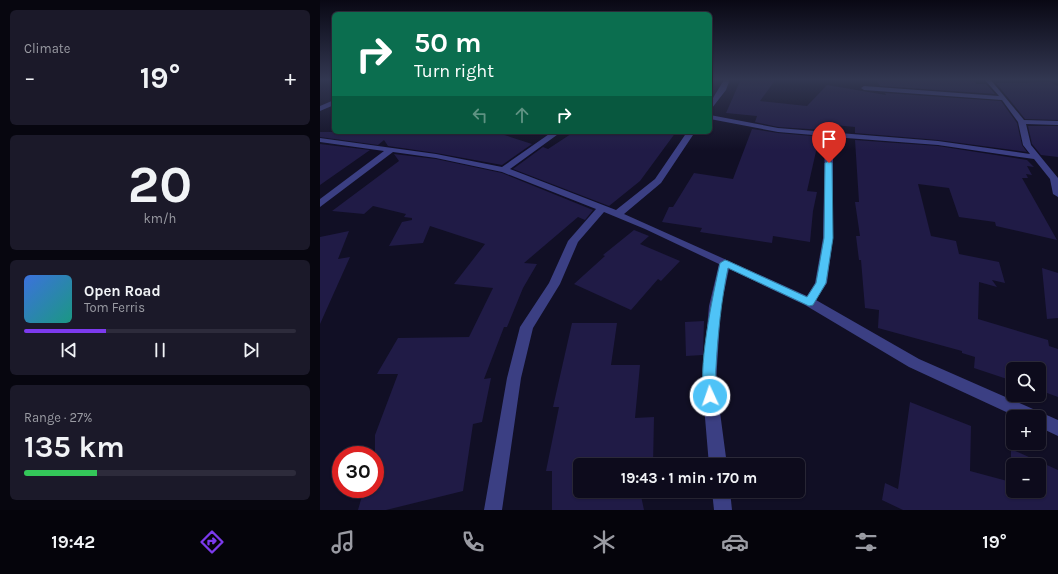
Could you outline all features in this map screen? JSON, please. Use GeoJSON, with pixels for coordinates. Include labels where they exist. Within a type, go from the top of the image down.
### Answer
{"type":"FeatureCollection","features":[{"type":"Feature","properties":{"kind":"street"},"geometry":{"type":"LineString","coordinates":[[320,109],[332,103]]}},
{"type":"Feature","properties":{"kind":"street"},"geometry":{"type":"LineString","coordinates":[[1008,103],[1022,122],[1027,145],[1054,179],[1058,194]]}},
{"type":"Feature","properties":{"kind":"street"},"geometry":{"type":"LineString","coordinates":[[712,117],[778,130],[938,143],[1036,157]]}},
{"type":"Feature","properties":{"kind":"street"},"geometry":{"type":"LineString","coordinates":[[1022,122],[1058,123]]}},
{"type":"Feature","properties":{"kind":"street"},"geometry":{"type":"LineString","coordinates":[[809,302],[821,283],[828,238],[829,133]]}},
{"type":"Feature","properties":{"kind":"street"},"geometry":{"type":"LineString","coordinates":[[504,170],[554,134]]}},
{"type":"Feature","properties":{"kind":"street"},"geometry":{"type":"LineString","coordinates":[[618,214],[658,181],[690,134]]}},
{"type":"Feature","properties":{"kind":"street"},"geometry":{"type":"LineString","coordinates":[[320,140],[436,156],[504,170],[618,214],[809,302],[914,363],[1018,410]]}},
{"type":"Feature","properties":{"kind":"street"},"geometry":{"type":"LineString","coordinates":[[320,204],[392,149]]}},
{"type":"Feature","properties":{"kind":"street"},"geometry":{"type":"LineString","coordinates":[[493,510],[514,378],[527,327],[554,284],[573,241],[602,208]]}},
{"type":"Feature","properties":{"kind":"street"},"geometry":{"type":"LineString","coordinates":[[717,458],[709,382],[715,306],[725,263]]}},
{"type":"Feature","properties":{"kind":"street"},"geometry":{"type":"LineString","coordinates":[[1046,422],[1058,428]]}},
{"type":"Feature","properties":{"kind":"street"},"geometry":{"type":"LineString","coordinates":[[722,498],[724,510]]}},
{"type":"Feature","properties":{"kind":"building"},"geometry":{"type":"Polygon","coordinates":[[[730,103],[777,103],[807,106],[810,103],[1002,103],[1017,123],[1022,145],[1027,152],[938,140],[855,133],[855,127],[823,124],[823,130],[778,127],[755,122],[757,116],[726,113],[730,103]]]}},
{"type":"Feature","properties":{"kind":"building"},"geometry":{"type":"Polygon","coordinates":[[[1012,103],[1058,103],[1058,120],[1025,119],[1012,103]]]}},
{"type":"Feature","properties":{"kind":"building"},"geometry":{"type":"Polygon","coordinates":[[[1028,126],[1058,126],[1058,157],[1041,155],[1032,144],[1028,126]]]}},
{"type":"Feature","properties":{"kind":"building"},"geometry":{"type":"Polygon","coordinates":[[[752,129],[823,137],[823,148],[817,147],[807,191],[817,192],[813,211],[810,242],[773,236],[772,243],[700,232],[702,228],[662,222],[669,207],[673,207],[694,173],[733,179],[752,129]]]}},
{"type":"Feature","properties":{"kind":"building"},"geometry":{"type":"Polygon","coordinates":[[[320,132],[332,132],[332,134],[501,134],[532,144],[502,165],[388,146],[384,140],[378,145],[320,137],[320,132]]]}},
{"type":"Feature","properties":{"kind":"building"},"geometry":{"type":"Polygon","coordinates":[[[571,134],[675,134],[640,181],[609,206],[513,169],[543,147],[548,149],[571,134]]]}},
{"type":"Feature","properties":{"kind":"building"},"geometry":{"type":"Polygon","coordinates":[[[855,140],[938,146],[1027,160],[1034,167],[1027,166],[1032,175],[1026,174],[1028,178],[1022,178],[1057,240],[996,226],[995,222],[959,217],[949,188],[918,184],[931,236],[956,241],[959,254],[999,262],[1005,283],[992,280],[997,287],[979,282],[978,319],[1048,340],[1049,346],[1058,349],[1058,397],[1046,393],[1046,362],[1006,362],[1006,379],[974,368],[975,357],[962,353],[962,351],[878,328],[879,310],[865,308],[861,260],[859,260],[856,236],[860,236],[855,202],[859,202],[855,140]]]}},
{"type":"Feature","properties":{"kind":"building"},"geometry":{"type":"Polygon","coordinates":[[[320,144],[370,150],[320,185],[320,144]]]}},
{"type":"Feature","properties":{"kind":"building"},"geometry":{"type":"Polygon","coordinates":[[[394,154],[436,159],[502,173],[593,210],[585,220],[578,217],[524,263],[537,264],[523,288],[507,327],[504,327],[484,379],[491,378],[482,422],[473,424],[463,491],[386,510],[358,510],[361,498],[384,498],[384,446],[375,446],[375,435],[398,374],[377,374],[398,338],[469,337],[493,288],[454,284],[485,244],[430,226],[423,243],[389,246],[402,222],[412,220],[412,218],[404,217],[406,214],[373,206],[364,214],[332,211],[399,161],[394,154]]]}},
{"type":"Feature","properties":{"kind":"building"},"geometry":{"type":"Polygon","coordinates":[[[634,230],[649,236],[640,244],[680,261],[661,281],[658,279],[631,310],[574,284],[605,256],[603,255],[634,230]]]}},
{"type":"Feature","properties":{"kind":"building"},"geometry":{"type":"Polygon","coordinates":[[[349,231],[338,259],[350,257],[320,324],[320,237],[349,231]]]}},
{"type":"Feature","properties":{"kind":"building"},"geometry":{"type":"Polygon","coordinates":[[[1042,268],[1058,273],[1058,318],[1047,319],[1042,268]]]}},
{"type":"Feature","properties":{"kind":"building"},"geometry":{"type":"Polygon","coordinates":[[[704,321],[703,355],[686,356],[685,322],[704,321]]]}},
{"type":"Feature","properties":{"kind":"building"},"geometry":{"type":"Polygon","coordinates":[[[572,323],[617,323],[611,365],[640,365],[635,418],[654,417],[653,458],[573,458],[573,498],[641,498],[644,510],[552,510],[552,471],[546,471],[559,407],[553,407],[572,323]]]}},
{"type":"Feature","properties":{"kind":"building"},"geometry":{"type":"Polygon","coordinates":[[[910,402],[971,426],[970,471],[1006,481],[1006,498],[1046,498],[1046,465],[1058,470],[1058,510],[903,510],[882,500],[885,483],[898,489],[910,402]]]}},
{"type":"Feature","properties":{"kind":"building"},"geometry":{"type":"Polygon","coordinates":[[[1011,450],[1031,458],[1011,458],[1011,450]]]}},
{"type":"Feature","properties":{"kind":"route"},"geometry":{"type":"LineString","coordinates":[[710,396],[709,382],[715,306],[725,263],[809,302],[821,283],[828,238],[829,163]]}}]}
